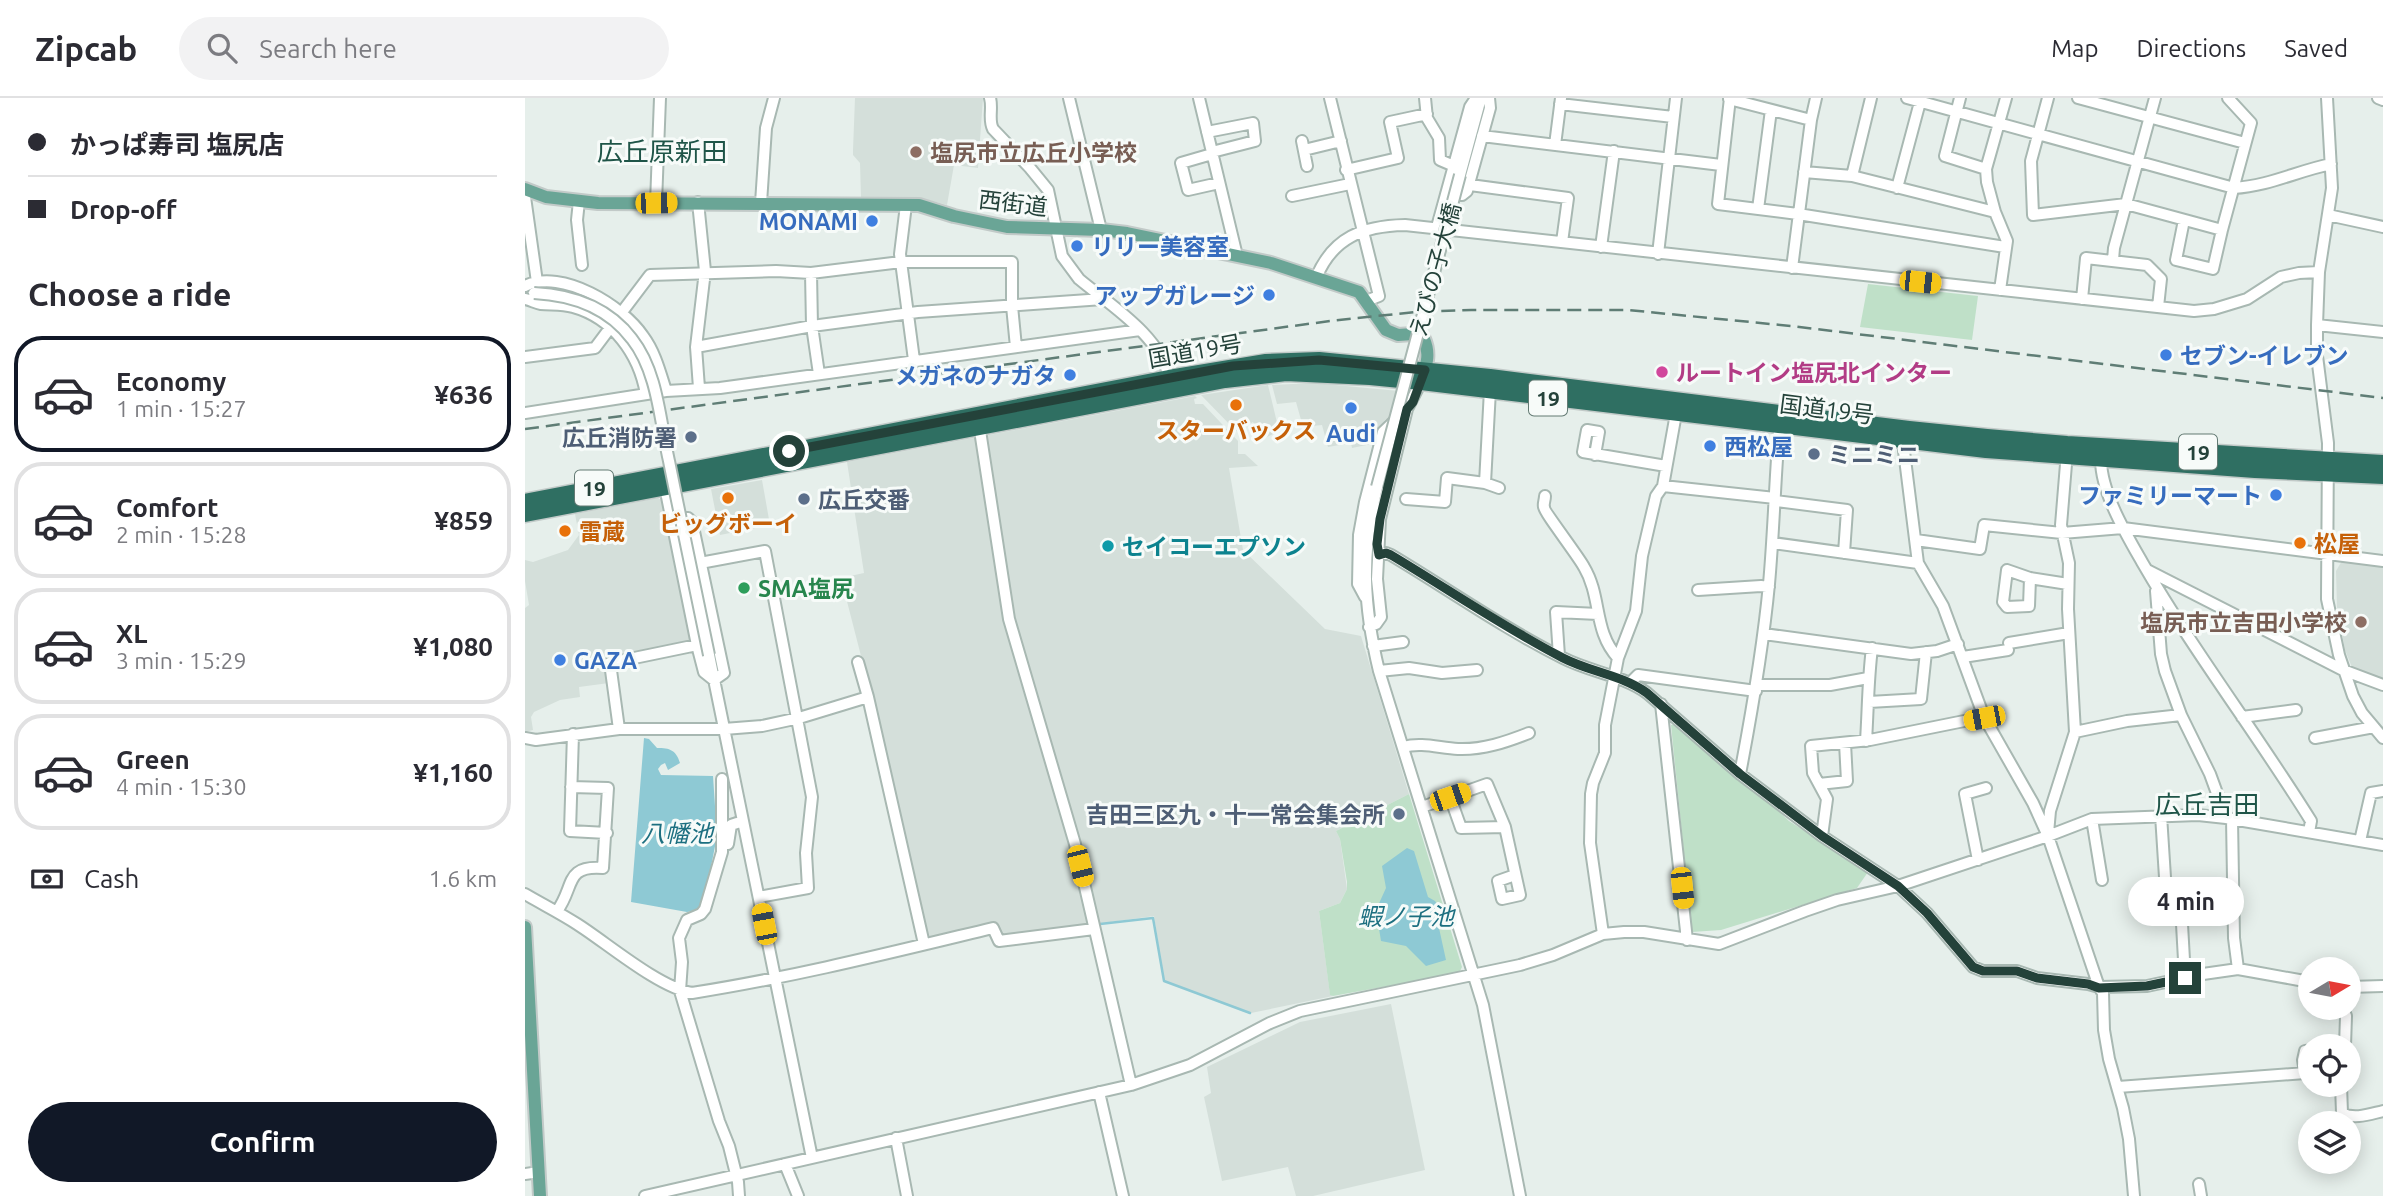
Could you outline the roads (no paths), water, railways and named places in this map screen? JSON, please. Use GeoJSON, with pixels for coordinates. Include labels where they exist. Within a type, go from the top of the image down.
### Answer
{"type":"FeatureCollection","features":[{"type":"Feature","properties":{"kind":"highway","name":"国道19号"},"geometry":{"type":"LineString","coordinates":[[978,421],[1233,366],[1319,360],[1423,376],[1907,435],[2067,451],[2328,467],[2383,476]]}},
{"type":"Feature","properties":{"kind":"highway","name":"国道19号"},"geometry":{"type":"LineString","coordinates":[[525,502],[664,481],[978,421],[1268,374],[1423,376],[1490,390],[1677,407]]}},
{"type":"Feature","properties":{"kind":"highway","name":"国道19号"},"geometry":{"type":"LineString","coordinates":[[2067,451],[2101,460],[2328,467],[2383,463]]}},
{"type":"Feature","properties":{"kind":"highway","name":"国道19号"},"geometry":{"type":"LineString","coordinates":[[525,514],[664,481]]}},
{"type":"Feature","properties":{"kind":"main road","name":"西街道"},"geometry":{"type":"LineString","coordinates":[[525,190],[547,197],[579,201],[919,205],[995,225],[1127,233],[1271,263],[1359,292],[1386,330],[1391,333],[1413,334],[1424,339],[1428,349],[1423,376]]}},
{"type":"Feature","properties":{"kind":"main road"},"geometry":{"type":"LineString","coordinates":[[525,927],[540,1196]]}},
{"type":"Feature","properties":{"kind":"street"},"geometry":{"type":"LineString","coordinates":[[656,203],[660,98]]}},
{"type":"Feature","properties":{"kind":"street"},"geometry":{"type":"LineString","coordinates":[[761,203],[766,128],[774,98]]}},
{"type":"Feature","properties":{"kind":"street"},"geometry":{"type":"LineString","coordinates":[[990,98],[990,125],[1048,190],[1062,256],[1070,268],[1140,330],[1153,345],[1169,378]]}},
{"type":"Feature","properties":{"kind":"street"},"geometry":{"type":"LineString","coordinates":[[1069,98],[1101,230]]}},
{"type":"Feature","properties":{"kind":"street"},"geometry":{"type":"LineString","coordinates":[[1199,98],[1237,256]]}},
{"type":"Feature","properties":{"kind":"street"},"geometry":{"type":"LineString","coordinates":[[1330,98],[1379,296],[1366,301]]}},
{"type":"Feature","properties":{"kind":"street"},"geometry":{"type":"LineString","coordinates":[[1425,98],[1427,114],[1439,138],[1440,160],[1457,170]]}},
{"type":"Feature","properties":{"kind":"street"},"geometry":{"type":"LineString","coordinates":[[1457,170],[1470,107],[1476,98]]}},
{"type":"Feature","properties":{"kind":"street"},"geometry":{"type":"LineString","coordinates":[[1437,227],[1446,194],[1457,170],[1481,98]]}},
{"type":"Feature","properties":{"kind":"street"},"geometry":{"type":"LineString","coordinates":[[1446,194],[1462,195],[1470,185],[1490,108],[1489,98]]}},
{"type":"Feature","properties":{"kind":"street"},"geometry":{"type":"LineString","coordinates":[[1658,254],[1676,98]]}},
{"type":"Feature","properties":{"kind":"street"},"geometry":{"type":"LineString","coordinates":[[1792,268],[1816,98]]}},
{"type":"Feature","properties":{"kind":"street"},"geometry":{"type":"LineString","coordinates":[[1852,176],[1871,98]]}},
{"type":"Feature","properties":{"kind":"street"},"geometry":{"type":"LineString","coordinates":[[1907,98],[2234,188],[2276,182],[2303,170],[2330,164]]}},
{"type":"Feature","properties":{"kind":"street"},"geometry":{"type":"LineString","coordinates":[[1960,98],[1945,156],[1986,169]]}},
{"type":"Feature","properties":{"kind":"street"},"geometry":{"type":"LineString","coordinates":[[2000,290],[2007,241],[1995,212],[1986,169],[2006,98]]}},
{"type":"Feature","properties":{"kind":"street"},"geometry":{"type":"LineString","coordinates":[[2048,98],[2031,161],[2033,215],[2126,204],[2222,230]]}},
{"type":"Feature","properties":{"kind":"street"},"geometry":{"type":"LineString","coordinates":[[2078,98],[2245,143]]}},
{"type":"Feature","properties":{"kind":"street"},"geometry":{"type":"LineString","coordinates":[[2113,260],[2155,98]]}},
{"type":"Feature","properties":{"kind":"street"},"geometry":{"type":"LineString","coordinates":[[2185,220],[2176,260],[2213,269],[2251,123],[2228,98]]}},
{"type":"Feature","properties":{"kind":"street"},"geometry":{"type":"LineString","coordinates":[[2327,98],[2332,188],[2319,272],[2316,325],[2328,467],[2327,599],[2343,670],[2353,696],[2383,738]]}},
{"type":"Feature","properties":{"kind":"street"},"geometry":{"type":"LineString","coordinates":[[1811,120],[1730,99],[1717,204],[2005,247]]}},
{"type":"Feature","properties":{"kind":"street"},"geometry":{"type":"LineString","coordinates":[[1555,145],[1560,101],[1673,117]]}},
{"type":"Feature","properties":{"kind":"street"},"geometry":{"type":"LineString","coordinates":[[1897,188],[1920,102]]}},
{"type":"Feature","properties":{"kind":"street"},"geometry":{"type":"LineString","coordinates":[[1758,209],[1771,110]]}},
{"type":"Feature","properties":{"kind":"street"},"geometry":{"type":"LineString","coordinates":[[1346,170],[1398,158],[1390,122],[1427,114]]}},
{"type":"Feature","properties":{"kind":"street"},"geometry":{"type":"LineString","coordinates":[[1207,132],[1253,123],[1255,141],[1181,163],[1188,190],[1219,183]]}},
{"type":"Feature","properties":{"kind":"street"},"geometry":{"type":"LineString","coordinates":[[1482,136],[1721,165]]}},
{"type":"Feature","properties":{"kind":"street"},"geometry":{"type":"LineString","coordinates":[[1307,166],[1303,145],[1341,141]]}},
{"type":"Feature","properties":{"kind":"street"},"geometry":{"type":"LineString","coordinates":[[1601,247],[1614,151]]}},
{"type":"Feature","properties":{"kind":"street","name":"えびの子大橋"},"geometry":{"type":"LineString","coordinates":[[1367,599],[1368,532],[1377,487],[1457,170]]}},
{"type":"Feature","properties":{"kind":"street"},"geometry":{"type":"LineString","coordinates":[[1804,172],[1852,176],[1995,212]]}},
{"type":"Feature","properties":{"kind":"street"},"geometry":{"type":"LineString","coordinates":[[1293,197],[1350,184]]}},
{"type":"Feature","properties":{"kind":"street"},"geometry":{"type":"LineString","coordinates":[[1470,185],[1568,198],[1562,242]]}},
{"type":"Feature","properties":{"kind":"street"},"geometry":{"type":"LineString","coordinates":[[525,197],[529,291],[540,304],[572,307],[594,316],[610,328],[629,348],[638,365],[646,394]]}},
{"type":"Feature","properties":{"kind":"street"},"geometry":{"type":"LineString","coordinates":[[579,201],[577,220],[582,265]]}},
{"type":"Feature","properties":{"kind":"street"},"geometry":{"type":"LineString","coordinates":[[698,202],[705,271],[696,347],[699,387]]}},
{"type":"Feature","properties":{"kind":"street"},"geometry":{"type":"LineString","coordinates":[[905,205],[900,254],[914,360]]}},
{"type":"Feature","properties":{"kind":"street"},"geometry":{"type":"LineString","coordinates":[[2328,215],[2383,227]]}},
{"type":"Feature","properties":{"kind":"street"},"geometry":{"type":"LineString","coordinates":[[1316,278],[1322,263],[1334,247],[1346,238],[1362,231],[1395,225],[1437,227],[1658,254],[2194,310],[2214,309],[2247,299],[2281,277],[2299,272],[2319,272]]}},
{"type":"Feature","properties":{"kind":"street"},"geometry":{"type":"LineString","coordinates":[[2082,299],[2086,258],[2113,260],[2147,265],[2161,279],[2158,307]]}},
{"type":"Feature","properties":{"kind":"street"},"geometry":{"type":"LineString","coordinates":[[622,312],[650,275],[705,271],[811,274],[901,262],[1011,262],[1016,347]]}},
{"type":"Feature","properties":{"kind":"street"},"geometry":{"type":"LineString","coordinates":[[811,274],[813,326],[819,374]]}},
{"type":"Feature","properties":{"kind":"street"},"geometry":{"type":"LineString","coordinates":[[529,291],[556,283],[581,289],[622,312],[647,342],[658,363],[666,391]]}},
{"type":"Feature","properties":{"kind":"street"},"geometry":{"type":"LineString","coordinates":[[529,291],[572,297],[601,311],[629,335],[642,355],[655,397],[812,1158]]}},
{"type":"Feature","properties":{"kind":"street"},"geometry":{"type":"LineString","coordinates":[[696,347],[813,326],[908,314],[1103,299]]}},
{"type":"Feature","properties":{"kind":"street"},"geometry":{"type":"LineString","coordinates":[[2316,325],[2383,332]]}},
{"type":"Feature","properties":{"kind":"street"},"geometry":{"type":"LineString","coordinates":[[525,357],[595,348],[610,328]]}},
{"type":"Feature","properties":{"kind":"street"},"geometry":{"type":"LineString","coordinates":[[525,413],[666,391],[699,387],[720,388],[1140,330]]}},
{"type":"Feature","properties":{"kind":"street"},"geometry":{"type":"LineString","coordinates":[[1369,627],[1376,624],[1381,617],[1377,579],[1380,519],[1407,409],[1423,376]]}},
{"type":"Feature","properties":{"kind":"street"},"geometry":{"type":"LineString","coordinates":[[1485,483],[1490,390]]}},
{"type":"Feature","properties":{"kind":"street"},"geometry":{"type":"LineString","coordinates":[[1603,934],[1590,843],[1591,794],[1605,753],[1605,725],[1618,658],[1636,611],[1642,556],[1656,496],[1663,486],[1677,407]]}},
{"type":"Feature","properties":{"kind":"street"},"geometry":{"type":"LineString","coordinates":[[1407,409],[1383,432],[1364,502],[1359,535],[1358,584],[1367,599],[1369,627],[1380,671],[1483,1005],[1520,1196]]}},
{"type":"Feature","properties":{"kind":"street"},"geometry":{"type":"LineString","coordinates":[[1740,774],[1764,634],[1773,543],[1780,419]]}},
{"type":"Feature","properties":{"kind":"street"},"geometry":{"type":"LineString","coordinates":[[978,421],[1009,619],[1062,794],[1131,1085]]}},
{"type":"Feature","properties":{"kind":"street"},"geometry":{"type":"LineString","coordinates":[[1907,435],[1904,451],[1918,563],[1943,606],[1984,718],[2033,803],[2048,836],[2099,988],[2103,993],[2104,1030],[2129,1139],[2134,1196]]}},
{"type":"Feature","properties":{"kind":"street"},"geometry":{"type":"LineString","coordinates":[[2048,836],[2050,811],[2075,732],[2069,633],[2069,563],[2062,533],[2067,451]]}},
{"type":"Feature","properties":{"kind":"street"},"geometry":{"type":"LineString","coordinates":[[1595,455],[1665,466]]}},
{"type":"Feature","properties":{"kind":"street"},"geometry":{"type":"LineString","coordinates":[[2101,460],[2101,472],[2123,528],[2156,588],[2311,821],[2309,832]]}},
{"type":"Feature","properties":{"kind":"street"},"geometry":{"type":"LineString","coordinates":[[1406,499],[1445,502],[1447,478],[1485,483],[1499,488]]}},
{"type":"Feature","properties":{"kind":"street"},"geometry":{"type":"LineString","coordinates":[[664,481],[697,645],[704,671],[714,680]]}},
{"type":"Feature","properties":{"kind":"street"},"geometry":{"type":"LineString","coordinates":[[1663,486],[1847,510],[1844,553]]}},
{"type":"Feature","properties":{"kind":"street"},"geometry":{"type":"LineString","coordinates":[[1545,496],[1546,514],[1585,569],[1593,590],[1604,639],[1618,658]]}},
{"type":"Feature","properties":{"kind":"street"},"geometry":{"type":"LineString","coordinates":[[672,521],[688,518],[692,522],[724,673],[714,680]]}},
{"type":"Feature","properties":{"kind":"street"},"geometry":{"type":"LineString","coordinates":[[1916,540],[1980,549],[1984,525],[2062,533],[2123,528],[2383,561]]}},
{"type":"Feature","properties":{"kind":"street"},"geometry":{"type":"LineString","coordinates":[[1773,543],[1918,563]]}},
{"type":"Feature","properties":{"kind":"street"},"geometry":{"type":"LineString","coordinates":[[700,564],[765,551],[813,797],[806,853],[808,888],[759,897]]}},
{"type":"Feature","properties":{"kind":"street"},"geometry":{"type":"LineString","coordinates":[[1379,555],[1391,555],[1526,639],[1559,656],[1631,682],[1661,704],[1740,774],[1822,836],[1898,886],[1927,913],[1973,967],[1983,971],[2017,971],[2037,978],[2088,984],[2099,988],[2147,986],[2238,969],[2298,980]]}},
{"type":"Feature","properties":{"kind":"street"},"geometry":{"type":"LineString","coordinates":[[2147,570],[2343,670],[2383,685]]}},
{"type":"Feature","properties":{"kind":"street"},"geometry":{"type":"LineString","coordinates":[[2030,578],[2068,584]]}},
{"type":"Feature","properties":{"kind":"street"},"geometry":{"type":"LineString","coordinates":[[1698,590],[1769,587]]}},
{"type":"Feature","properties":{"kind":"street"},"geometry":{"type":"LineString","coordinates":[[2156,588],[2161,654],[2181,715],[2229,818],[2234,938],[2238,969]]}},
{"type":"Feature","properties":{"kind":"street"},"geometry":{"type":"LineString","coordinates":[[1559,656],[1556,612],[1598,614]]}},
{"type":"Feature","properties":{"kind":"street"},"geometry":{"type":"LineString","coordinates":[[1963,657],[2069,633]]}},
{"type":"Feature","properties":{"kind":"street"},"geometry":{"type":"LineString","coordinates":[[1764,634],[1911,654],[1958,644]]}},
{"type":"Feature","properties":{"kind":"street"},"geometry":{"type":"LineString","coordinates":[[1373,646],[1403,642]]}},
{"type":"Feature","properties":{"kind":"street"},"geometry":{"type":"LineString","coordinates":[[619,729],[610,663],[697,645]]}},
{"type":"Feature","properties":{"kind":"street"},"geometry":{"type":"LineString","coordinates":[[1866,741],[1872,648]]}},
{"type":"Feature","properties":{"kind":"street"},"geometry":{"type":"LineString","coordinates":[[1869,702],[1921,699],[1926,652]]}},
{"type":"Feature","properties":{"kind":"street"},"geometry":{"type":"LineString","coordinates":[[858,662],[924,944]]}},
{"type":"Feature","properties":{"kind":"street"},"geometry":{"type":"LineString","coordinates":[[1380,671],[1409,668],[1442,673],[1477,670]]}},
{"type":"Feature","properties":{"kind":"street"},"geometry":{"type":"LineString","coordinates":[[1631,682],[1638,674],[1756,688],[1830,685],[1868,678]]}},
{"type":"Feature","properties":{"kind":"street"},"geometry":{"type":"LineString","coordinates":[[525,738],[536,740],[619,729],[724,729],[762,726],[868,697]]}},
{"type":"Feature","properties":{"kind":"street"},"geometry":{"type":"LineString","coordinates":[[1661,704],[1688,940]]}},
{"type":"Feature","properties":{"kind":"street"},"geometry":{"type":"LineString","coordinates":[[2242,717],[2296,710]]}},
{"type":"Feature","properties":{"kind":"street"},"geometry":{"type":"LineString","coordinates":[[2075,732],[2181,715]]}},
{"type":"Feature","properties":{"kind":"street"},"geometry":{"type":"LineString","coordinates":[[1822,836],[1827,799],[1813,773],[1811,746],[1866,741],[1984,718]]}},
{"type":"Feature","properties":{"kind":"street"},"geometry":{"type":"LineString","coordinates":[[2315,738],[2374,727]]}},
{"type":"Feature","properties":{"kind":"street"},"geometry":{"type":"LineString","coordinates":[[1403,747],[1416,743],[1460,749],[1493,746],[1528,733]]}},
{"type":"Feature","properties":{"kind":"street"},"geometry":{"type":"LineString","coordinates":[[573,734],[569,831],[607,832]]}},
{"type":"Feature","properties":{"kind":"street"},"geometry":{"type":"LineString","coordinates":[[1819,783],[1847,781],[1845,743]]}},
{"type":"Feature","properties":{"kind":"street"},"geometry":{"type":"LineString","coordinates":[[722,779],[723,827],[719,862],[705,909],[701,914],[687,920],[679,938],[682,962],[680,991],[729,1146],[739,1196]]}},
{"type":"Feature","properties":{"kind":"street"},"geometry":{"type":"LineString","coordinates":[[1422,807],[1487,784],[1505,827],[1515,875]]}},
{"type":"Feature","properties":{"kind":"street"},"geometry":{"type":"LineString","coordinates":[[557,911],[566,900],[570,884],[578,872],[587,867],[604,868],[608,788],[571,787]]}},
{"type":"Feature","properties":{"kind":"street"},"geometry":{"type":"LineString","coordinates":[[1978,860],[1965,794],[1986,788]]}},
{"type":"Feature","properties":{"kind":"street"},"geometry":{"type":"LineString","coordinates":[[2360,841],[2371,793],[2383,790]]}},
{"type":"Feature","properties":{"kind":"street"},"geometry":{"type":"LineString","coordinates":[[1450,797],[1461,828],[1505,827]]}},
{"type":"Feature","properties":{"kind":"street"},"geometry":{"type":"LineString","coordinates":[[645,1196],[1131,1085],[1190,1065],[1270,1023],[1300,1011],[1473,975],[1553,955],[1603,934],[1644,932],[1719,944],[1837,900],[1898,886],[2092,819],[2183,815],[2229,818],[2383,845]]}},
{"type":"Feature","properties":{"kind":"street"},"geometry":{"type":"LineString","coordinates":[[2161,816],[2166,893]]}},
{"type":"Feature","properties":{"kind":"street"},"geometry":{"type":"LineString","coordinates":[[2092,819],[2102,880]]}},
{"type":"Feature","properties":{"kind":"street"},"geometry":{"type":"LineString","coordinates":[[719,862],[727,849],[731,825],[737,823]]}},
{"type":"Feature","properties":{"kind":"street"},"geometry":{"type":"LineString","coordinates":[[2180,888],[2185,978]]}},
{"type":"Feature","properties":{"kind":"street"},"geometry":{"type":"LineString","coordinates":[[525,894],[557,911],[625,958],[680,991],[692,993],[775,979],[993,928],[999,941],[1094,929]]}},
{"type":"Feature","properties":{"kind":"street"},"geometry":{"type":"LineString","coordinates":[[2361,987],[2383,986]]}},
{"type":"Feature","properties":{"kind":"street"},"geometry":{"type":"LineString","coordinates":[[2118,1087],[2298,1074]]}},
{"type":"Feature","properties":{"kind":"street"},"geometry":{"type":"LineString","coordinates":[[1099,1092],[1123,1196]]}},
{"type":"Feature","properties":{"kind":"street"},"geometry":{"type":"LineString","coordinates":[[2341,1097],[2342,1113],[2348,1116],[2383,1111]]}},
{"type":"Feature","properties":{"kind":"street"},"geometry":{"type":"LineString","coordinates":[[896,1138],[907,1196]]}},
{"type":"Feature","properties":{"kind":"street"},"geometry":{"type":"LineString","coordinates":[[785,1164],[798,1196]]}},
{"type":"Feature","properties":{"kind":"street"},"geometry":{"type":"LineString","coordinates":[[525,1174],[539,1172]]}},
{"type":"Feature","properties":{"kind":"street"},"geometry":{"type":"LineString","coordinates":[[2200,1184],[2200,1196]]}},
{"type":"Feature","properties":{"kind":"water","name":"八幡池"},"geometry":{"type":"Polygon","coordinates":[[[644,738],[649,739],[657,748],[672,751],[677,755],[680,763],[668,770],[665,763],[661,765],[658,769],[661,775],[713,776],[717,836],[701,902],[692,911],[631,902],[644,738]]]}},
{"type":"Feature","properties":{"kind":"water","name":"蝦ノ子池"},"geometry":{"type":"Polygon","coordinates":[[[1407,848],[1414,851],[1428,897],[1435,901],[1442,911],[1437,919],[1446,960],[1426,966],[1406,946],[1381,941],[1376,910],[1386,888],[1382,866],[1407,848]]]}},
{"type":"Feature","properties":{"kind":"waterway"},"geometry":{"type":"LineString","coordinates":[[1100,924],[1153,918],[1164,981],[1250,1013]]}},
{"type":"Feature","properties":{"kind":"railway"},"geometry":{"type":"LineString","coordinates":[[525,429],[1330,321],[1415,312],[1471,310],[1628,310],[1791,326],[2383,398]]}},
{"type":"Feature","properties":{"kind":"place","name":"塩尻市立広丘小学校"},"geometry":{"type":"Point","coordinates":[916,152]}},
{"type":"Feature","properties":{"kind":"place","name":"MONAMI"},"geometry":{"type":"Point","coordinates":[872,221]}},
{"type":"Feature","properties":{"kind":"place","name":"リリー美容室"},"geometry":{"type":"Point","coordinates":[1077,246]}},
{"type":"Feature","properties":{"kind":"place","name":"アップガレージ"},"geometry":{"type":"Point","coordinates":[1269,295]}},
{"type":"Feature","properties":{"kind":"place","name":"セブン-イレブン"},"geometry":{"type":"Point","coordinates":[2166,355]}},
{"type":"Feature","properties":{"kind":"place","name":"ルートイン塩尻北インター"},"geometry":{"type":"Point","coordinates":[1662,372]}},
{"type":"Feature","properties":{"kind":"place","name":"メガネのナガタ"},"geometry":{"type":"Point","coordinates":[1070,375]}},
{"type":"Feature","properties":{"kind":"place","name":"スターバックス"},"geometry":{"type":"Point","coordinates":[1236,405]}},
{"type":"Feature","properties":{"kind":"place","name":"Audi"},"geometry":{"type":"Point","coordinates":[1351,408]}},
{"type":"Feature","properties":{"kind":"place","name":"広丘消防署"},"geometry":{"type":"Point","coordinates":[691,437]}},
{"type":"Feature","properties":{"kind":"place","name":"西松屋"},"geometry":{"type":"Point","coordinates":[1710,446]}},
{"type":"Feature","properties":{"kind":"place","name":"ミニミニ"},"geometry":{"type":"Point","coordinates":[1814,454]}},
{"type":"Feature","properties":{"kind":"place","name":"ファミリーマート"},"geometry":{"type":"Point","coordinates":[2276,495]}},
{"type":"Feature","properties":{"kind":"place","name":"ビッグボーイ"},"geometry":{"type":"Point","coordinates":[728,498]}},
{"type":"Feature","properties":{"kind":"place","name":"広丘交番"},"geometry":{"type":"Point","coordinates":[804,499]}},
{"type":"Feature","properties":{"kind":"place","name":"雷蔵"},"geometry":{"type":"Point","coordinates":[565,531]}},
{"type":"Feature","properties":{"kind":"place","name":"松屋"},"geometry":{"type":"Point","coordinates":[2300,543]}},
{"type":"Feature","properties":{"kind":"place","name":"セイコーエプソン"},"geometry":{"type":"Point","coordinates":[1108,546]}},
{"type":"Feature","properties":{"kind":"place","name":"SMA塩尻"},"geometry":{"type":"Point","coordinates":[744,588]}},
{"type":"Feature","properties":{"kind":"place","name":"塩尻市立吉田小学校"},"geometry":{"type":"Point","coordinates":[2361,622]}},
{"type":"Feature","properties":{"kind":"place","name":"GAZA"},"geometry":{"type":"Point","coordinates":[560,660]}},
{"type":"Feature","properties":{"kind":"place","name":"吉田三区九・十一常会集会所"},"geometry":{"type":"Point","coordinates":[1399,814]}},
{"type":"Feature","properties":{"kind":"district","name":"広丘原新田"},"geometry":{"type":"Point","coordinates":[662,151]}},
{"type":"Feature","properties":{"kind":"district","name":"広丘吉田"},"geometry":{"type":"Point","coordinates":[2207,804]}}]}
